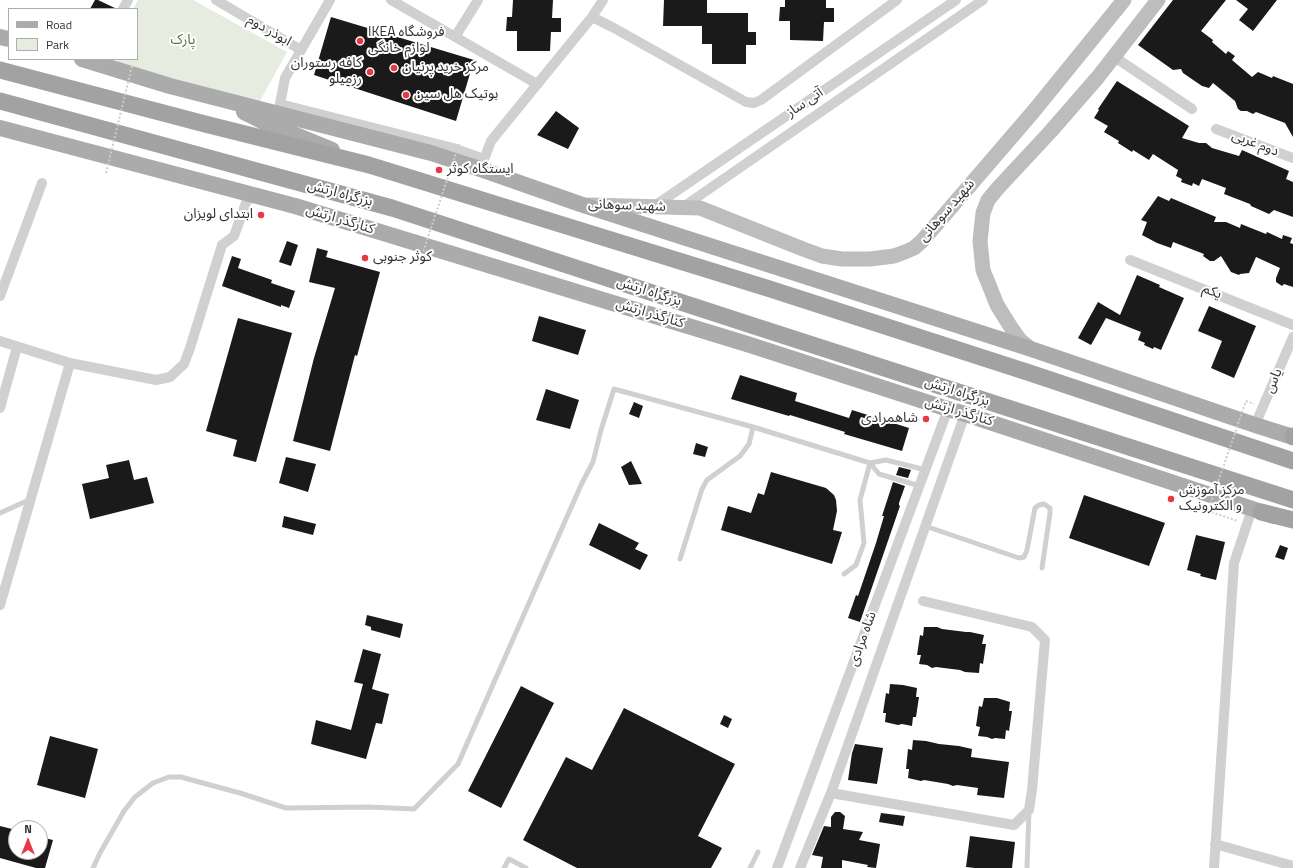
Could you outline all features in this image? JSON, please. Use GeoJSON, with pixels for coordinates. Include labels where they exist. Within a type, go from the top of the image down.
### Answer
{"type":"FeatureCollection","features":[{"type":"Feature","properties":{"kind":"highway"},"geometry":{"type":"LineString","coordinates":[[0,70],[369,165],[770,289],[1030,373],[1293,461]]}},
{"type":"Feature","properties":{"kind":"highway","name":"بزرگراه ارتش"},"geometry":{"type":"LineString","coordinates":[[0,101],[392,208],[1293,500]]}},
{"type":"Feature","properties":{"kind":"highway"},"geometry":{"type":"LineString","coordinates":[[1256,510],[1293,522]]}},
{"type":"Feature","properties":{"kind":"main road","name":"شهید سوهانی"},"geometry":{"type":"LineString","coordinates":[[580,204],[700,208],[822,256],[861,260],[894,256],[914,248],[922,241],[1033,112],[1124,0]]}},
{"type":"Feature","properties":{"kind":"main road","name":"شهید سوهانی"},"geometry":{"type":"LineString","coordinates":[[1031,349],[1020,340],[997,305],[983,270],[980,241],[983,213],[988,200],[1113,56],[1158,0]]}},
{"type":"Feature","properties":{"kind":"main road"},"geometry":{"type":"LineString","coordinates":[[87,60],[128,69],[170,86],[244,112],[266,123],[369,165]]}},
{"type":"Feature","properties":{"kind":"main road"},"geometry":{"type":"LineString","coordinates":[[170,86],[482,164],[580,204],[1031,349],[1293,437]]}},
{"type":"Feature","properties":{"kind":"main road"},"geometry":{"type":"LineString","coordinates":[[1033,112],[1050,130]]}},
{"type":"Feature","properties":{"kind":"main road","name":"کنارگذر ارتش"},"geometry":{"type":"LineString","coordinates":[[0,128],[295,206],[739,342],[948,410],[965,414],[1256,510]]}},
{"type":"Feature","properties":{"kind":"main road"},"geometry":{"type":"LineString","coordinates":[[896,372],[1032,436]]}},
{"type":"Feature","properties":{"kind":"street","name":"ابوذر دوم"},"geometry":{"type":"LineString","coordinates":[[216,0],[301,50]]}},
{"type":"Feature","properties":{"kind":"street"},"geometry":{"type":"LineString","coordinates":[[330,0],[284,78],[280,104],[453,148],[482,164],[492,141],[592,17],[603,0]]}},
{"type":"Feature","properties":{"kind":"street"},"geometry":{"type":"LineString","coordinates":[[391,0],[537,84]]}},
{"type":"Feature","properties":{"kind":"street"},"geometry":{"type":"LineString","coordinates":[[455,37],[478,0]]}},
{"type":"Feature","properties":{"kind":"street"},"geometry":{"type":"LineString","coordinates":[[592,17],[746,102],[754,103],[761,100],[897,0]]}},
{"type":"Feature","properties":{"kind":"street","name":"آتی ساز"},"geometry":{"type":"LineString","coordinates":[[653,207],[956,0]]}},
{"type":"Feature","properties":{"kind":"street","name":"آتی ساز"},"geometry":{"type":"LineString","coordinates":[[683,207],[983,0]]}},
{"type":"Feature","properties":{"kind":"street"},"geometry":{"type":"LineString","coordinates":[[1113,56],[1192,109]]}},
{"type":"Feature","properties":{"kind":"street"},"geometry":{"type":"LineString","coordinates":[[110,60],[128,69]]}},
{"type":"Feature","properties":{"kind":"street","name":"دوم غربی"},"geometry":{"type":"LineString","coordinates":[[1216,129],[1293,158]]}},
{"type":"Feature","properties":{"kind":"street"},"geometry":{"type":"LineString","coordinates":[[696,177],[694,184],[698,189],[706,191]]}},
{"type":"Feature","properties":{"kind":"street"},"geometry":{"type":"LineString","coordinates":[[0,296],[42,183]]}},
{"type":"Feature","properties":{"kind":"street"},"geometry":{"type":"LineString","coordinates":[[0,342],[70,363],[156,380],[170,377],[184,364],[222,244],[234,236],[247,200],[259,196]]}},
{"type":"Feature","properties":{"kind":"street","name":"یکم"},"geometry":{"type":"LineString","coordinates":[[1130,260],[1293,325]]}},
{"type":"Feature","properties":{"kind":"street","name":"یاس"},"geometry":{"type":"LineString","coordinates":[[1255,425],[1293,337]]}},
{"type":"Feature","properties":{"kind":"street"},"geometry":{"type":"LineString","coordinates":[[0,408],[17,347]]}},
{"type":"Feature","properties":{"kind":"street"},"geometry":{"type":"LineString","coordinates":[[0,604],[70,363]]}},
{"type":"Feature","properties":{"kind":"street","name":"شاه مرادی"},"geometry":{"type":"LineString","coordinates":[[777,868],[948,410]]}},
{"type":"Feature","properties":{"kind":"street","name":"شاه مرادی"},"geometry":{"type":"LineString","coordinates":[[800,868],[831,793],[965,414]]}},
{"type":"Feature","properties":{"kind":"street"},"geometry":{"type":"LineString","coordinates":[[1214,868],[1234,563],[1256,510]]}},
{"type":"Feature","properties":{"kind":"street"},"geometry":{"type":"LineString","coordinates":[[831,793],[1014,825],[1029,810],[1032,790],[1044,640],[1032,627],[923,600]]}},
{"type":"Feature","properties":{"kind":"street"},"geometry":{"type":"LineString","coordinates":[[1215,844],[1293,866]]}},
{"type":"Feature","properties":{"kind":"lane"},"geometry":{"type":"LineString","coordinates":[[93,868],[124,811],[134,797],[154,783],[169,777],[180,777],[240,793],[286,808],[369,807],[414,809],[458,764],[580,485],[593,462],[614,389],[753,427],[870,463],[886,460],[926,470]]}},
{"type":"Feature","properties":{"kind":"lane"},"geometry":{"type":"LineString","coordinates":[[680,559],[702,489],[707,480],[740,456],[749,444],[753,427]]}},
{"type":"Feature","properties":{"kind":"lane"},"geometry":{"type":"LineString","coordinates":[[870,463],[879,474],[920,486]]}},
{"type":"Feature","properties":{"kind":"lane"},"geometry":{"type":"LineString","coordinates":[[844,574],[856,565],[864,543],[860,500],[870,463]]}},
{"type":"Feature","properties":{"kind":"lane"},"geometry":{"type":"LineString","coordinates":[[0,514],[30,499]]}},
{"type":"Feature","properties":{"kind":"lane"},"geometry":{"type":"LineString","coordinates":[[925,526],[1019,558],[1024,557],[1027,550],[1035,508],[1039,504],[1044,504],[1050,508],[1050,513],[1042,568]]}},
{"type":"Feature","properties":{"kind":"lane"},"geometry":{"type":"LineString","coordinates":[[1027,868],[1029,810]]}},
{"type":"Feature","properties":{"kind":"lane"},"geometry":{"type":"LineString","coordinates":[[750,868],[758,852]]}},
{"type":"Feature","properties":{"kind":"lane"},"geometry":{"type":"LineString","coordinates":[[504,868],[509,859],[526,868]]}},
{"type":"Feature","properties":{"kind":"path"},"geometry":{"type":"LineString","coordinates":[[106,173],[128,69]]}},
{"type":"Feature","properties":{"kind":"path"},"geometry":{"type":"LineString","coordinates":[[422,255],[459,144]]}},
{"type":"Feature","properties":{"kind":"path"},"geometry":{"type":"LineString","coordinates":[[1231,519],[1208,511],[1246,401]]}},
{"type":"Feature","properties":{"kind":"green space","name":"پارک"},"geometry":{"type":"Polygon","coordinates":[[[138,0],[193,0],[287,52],[260,101],[124,67],[117,60],[138,60],[138,8],[134,8],[138,0]]]}},
{"type":"Feature","properties":{"kind":"building"},"geometry":{"type":"Polygon","coordinates":[[[95,0],[98,0],[115,8],[91,8],[95,0]]]}},
{"type":"Feature","properties":{"kind":"building"},"geometry":{"type":"Polygon","coordinates":[[[513,0],[553,0],[552,18],[561,18],[561,32],[551,32],[550,51],[517,51],[517,31],[506,31],[507,17],[512,17],[513,0]]]}},
{"type":"Feature","properties":{"kind":"building"},"geometry":{"type":"Polygon","coordinates":[[[664,0],[707,0],[707,13],[748,13],[748,32],[756,32],[756,45],[746,45],[746,64],[712,64],[712,44],[702,44],[702,26],[663,26],[664,0]]]}},
{"type":"Feature","properties":{"kind":"building"},"geometry":{"type":"Polygon","coordinates":[[[785,0],[826,0],[826,8],[834,8],[834,22],[824,22],[823,41],[790,40],[790,21],[779,21],[780,7],[785,7],[785,0]]]}},
{"type":"Feature","properties":{"kind":"building"},"geometry":{"type":"Polygon","coordinates":[[[1173,0],[1226,0],[1201,31],[1213,40],[1212,42],[1226,54],[1228,51],[1235,56],[1232,60],[1252,77],[1258,72],[1293,84],[1293,137],[1285,123],[1256,112],[1253,114],[1247,111],[1241,111],[1238,109],[1235,101],[1213,83],[1209,88],[1202,86],[1183,73],[1181,69],[1173,70],[1138,45],[1173,0]]]}},
{"type":"Feature","properties":{"kind":"building"},"geometry":{"type":"Polygon","coordinates":[[[1236,0],[1277,0],[1253,31],[1239,20],[1248,9],[1236,0]]]}},
{"type":"Feature","properties":{"kind":"building","name":"مرکز خرید پرنیان"},"geometry":{"type":"Polygon","coordinates":[[[331,17],[474,60],[456,121],[314,75],[331,17]]]}},
{"type":"Feature","properties":{"kind":"building"},"geometry":{"type":"Polygon","coordinates":[[[1117,81],[1189,126],[1182,138],[1199,143],[1206,143],[1212,148],[1239,156],[1242,150],[1289,171],[1286,179],[1293,182],[1293,217],[1274,210],[1269,214],[1251,206],[1250,204],[1224,194],[1226,188],[1202,179],[1199,186],[1193,183],[1192,186],[1181,182],[1182,179],[1176,176],[1178,170],[1153,154],[1149,160],[1118,143],[1119,141],[1104,132],[1108,126],[1094,118],[1099,110],[1098,109],[1117,81]]]}},
{"type":"Feature","properties":{"kind":"building"},"geometry":{"type":"Polygon","coordinates":[[[556,111],[579,128],[568,149],[537,135],[556,111]]]}},
{"type":"Feature","properties":{"kind":"building"},"geometry":{"type":"Polygon","coordinates":[[[1158,196],[1169,201],[1171,198],[1216,217],[1214,222],[1226,222],[1240,228],[1241,224],[1266,234],[1267,232],[1282,239],[1283,235],[1292,238],[1290,243],[1293,244],[1293,287],[1284,284],[1282,286],[1276,282],[1280,268],[1256,257],[1249,273],[1239,275],[1231,272],[1221,256],[1214,261],[1210,261],[1203,256],[1204,254],[1173,242],[1171,248],[1142,235],[1147,222],[1141,220],[1158,196]]]}},
{"type":"Feature","properties":{"kind":"building"},"geometry":{"type":"Polygon","coordinates":[[[287,241],[298,245],[291,266],[279,262],[287,241]]]}},
{"type":"Feature","properties":{"kind":"building"},"geometry":{"type":"Polygon","coordinates":[[[317,248],[328,251],[326,257],[380,272],[357,356],[355,355],[330,451],[293,441],[314,358],[335,288],[309,282],[317,248]]]}},
{"type":"Feature","properties":{"kind":"building"},"geometry":{"type":"Polygon","coordinates":[[[232,256],[241,259],[238,268],[272,280],[271,283],[295,291],[289,308],[281,305],[281,307],[222,286],[232,256]]]}},
{"type":"Feature","properties":{"kind":"building"},"geometry":{"type":"Polygon","coordinates":[[[1137,275],[1184,298],[1161,350],[1154,347],[1153,349],[1144,345],[1145,343],[1138,340],[1141,332],[1106,318],[1091,345],[1078,338],[1098,302],[1120,315],[1137,275]]]}},
{"type":"Feature","properties":{"kind":"building"},"geometry":{"type":"Polygon","coordinates":[[[1209,306],[1256,326],[1234,378],[1211,368],[1222,341],[1198,331],[1209,306]]]}},
{"type":"Feature","properties":{"kind":"building"},"geometry":{"type":"Polygon","coordinates":[[[539,316],[586,330],[578,355],[532,341],[539,316]]]}},
{"type":"Feature","properties":{"kind":"building"},"geometry":{"type":"Polygon","coordinates":[[[238,318],[292,333],[256,462],[233,456],[237,440],[206,431],[238,318]]]}},
{"type":"Feature","properties":{"kind":"building"},"geometry":{"type":"Polygon","coordinates":[[[740,375],[797,393],[795,401],[849,418],[852,410],[909,428],[902,451],[844,434],[845,432],[790,415],[789,416],[731,399],[740,375]]]}},
{"type":"Feature","properties":{"kind":"building"},"geometry":{"type":"Polygon","coordinates":[[[546,389],[579,400],[570,429],[536,420],[546,389]]]}},
{"type":"Feature","properties":{"kind":"building"},"geometry":{"type":"Polygon","coordinates":[[[634,402],[643,406],[639,418],[629,414],[634,402]]]}},
{"type":"Feature","properties":{"kind":"building"},"geometry":{"type":"Polygon","coordinates":[[[696,443],[708,447],[705,457],[693,454],[696,443]]]}},
{"type":"Feature","properties":{"kind":"building"},"geometry":{"type":"Polygon","coordinates":[[[286,457],[316,464],[308,492],[279,483],[286,457]]]}},
{"type":"Feature","properties":{"kind":"building"},"geometry":{"type":"Polygon","coordinates":[[[129,460],[134,480],[147,477],[154,503],[90,519],[82,484],[109,478],[106,465],[129,460]]]}},
{"type":"Feature","properties":{"kind":"building"},"geometry":{"type":"Polygon","coordinates":[[[631,461],[642,484],[629,485],[621,467],[631,461]]]}},
{"type":"Feature","properties":{"kind":"building"},"geometry":{"type":"Polygon","coordinates":[[[899,467],[911,470],[908,478],[896,475],[899,467]]]}},
{"type":"Feature","properties":{"kind":"building"},"geometry":{"type":"Polygon","coordinates":[[[771,472],[826,488],[834,495],[837,511],[833,530],[842,532],[832,564],[721,530],[728,506],[751,513],[758,493],[764,495],[771,472]]]}},
{"type":"Feature","properties":{"kind":"building"},"geometry":{"type":"Polygon","coordinates":[[[893,482],[905,486],[899,503],[900,506],[860,622],[848,618],[856,595],[858,596],[876,543],[884,516],[882,516],[893,482]]]}},
{"type":"Feature","properties":{"kind":"building"},"geometry":{"type":"Polygon","coordinates":[[[1084,495],[1165,523],[1149,566],[1069,538],[1084,495]]]}},
{"type":"Feature","properties":{"kind":"building"},"geometry":{"type":"Polygon","coordinates":[[[284,516],[316,524],[313,535],[282,527],[284,516]]]}},
{"type":"Feature","properties":{"kind":"building"},"geometry":{"type":"Polygon","coordinates":[[[599,523],[639,543],[635,549],[648,555],[640,570],[589,545],[599,523]]]}},
{"type":"Feature","properties":{"kind":"building"},"geometry":{"type":"Polygon","coordinates":[[[1196,535],[1225,542],[1216,580],[1200,576],[1201,574],[1187,570],[1196,535]]]}},
{"type":"Feature","properties":{"kind":"building"},"geometry":{"type":"Polygon","coordinates":[[[1280,545],[1288,548],[1284,560],[1275,557],[1280,545]]]}},
{"type":"Feature","properties":{"kind":"building"},"geometry":{"type":"Polygon","coordinates":[[[367,615],[403,624],[400,638],[371,630],[371,627],[365,625],[367,615]]]}},
{"type":"Feature","properties":{"kind":"building"},"geometry":{"type":"Polygon","coordinates":[[[924,627],[937,627],[984,635],[982,644],[986,644],[983,664],[980,663],[979,673],[936,667],[932,668],[927,665],[919,664],[921,655],[917,655],[920,635],[923,636],[924,627]]]}},
{"type":"Feature","properties":{"kind":"building"},"geometry":{"type":"Polygon","coordinates":[[[363,649],[381,654],[372,689],[389,694],[382,724],[376,723],[366,759],[311,744],[316,720],[351,730],[363,684],[354,682],[363,649]]]}},
{"type":"Feature","properties":{"kind":"building"},"geometry":{"type":"Polygon","coordinates":[[[890,684],[917,688],[916,697],[919,697],[916,717],[913,717],[912,726],[885,722],[886,713],[883,713],[886,693],[889,694],[890,684]]]}},
{"type":"Feature","properties":{"kind":"building"},"geometry":{"type":"Polygon","coordinates":[[[521,686],[554,703],[501,808],[468,791],[521,686]]]}},
{"type":"Feature","properties":{"kind":"building"},"geometry":{"type":"Polygon","coordinates":[[[984,698],[997,698],[1010,702],[1009,711],[1012,711],[1009,731],[1006,730],[1005,739],[992,739],[978,736],[980,727],[976,726],[979,706],[982,707],[984,698]]]}},
{"type":"Feature","properties":{"kind":"building"},"geometry":{"type":"Polygon","coordinates":[[[624,708],[735,764],[698,836],[722,848],[711,868],[577,868],[523,840],[566,757],[592,770],[624,708]]]}},
{"type":"Feature","properties":{"kind":"building"},"geometry":{"type":"Polygon","coordinates":[[[724,715],[732,719],[728,728],[720,724],[724,715]]]}},
{"type":"Feature","properties":{"kind":"building"},"geometry":{"type":"Polygon","coordinates":[[[50,736],[98,749],[85,798],[37,785],[50,736]]]}},
{"type":"Feature","properties":{"kind":"building"},"geometry":{"type":"Polygon","coordinates":[[[913,740],[959,746],[972,749],[971,757],[1009,762],[1004,798],[977,795],[978,788],[957,785],[953,786],[908,778],[909,769],[906,769],[908,749],[912,750],[913,740]]]}},
{"type":"Feature","properties":{"kind":"building"},"geometry":{"type":"Polygon","coordinates":[[[855,744],[883,748],[877,784],[848,780],[852,753],[855,744]]]}},
{"type":"Feature","properties":{"kind":"building"},"geometry":{"type":"Polygon","coordinates":[[[835,812],[840,812],[845,816],[843,829],[863,832],[859,840],[880,844],[876,868],[842,860],[842,868],[821,868],[823,857],[812,855],[824,826],[831,827],[831,817],[835,812]]]}},
{"type":"Feature","properties":{"kind":"building"},"geometry":{"type":"Polygon","coordinates":[[[881,813],[905,816],[903,826],[879,822],[881,813]]]}},
{"type":"Feature","properties":{"kind":"building"},"geometry":{"type":"Polygon","coordinates":[[[0,826],[8,828],[8,860],[47,860],[45,868],[36,868],[0,858],[0,826]]]}},
{"type":"Feature","properties":{"kind":"building"},"geometry":{"type":"Polygon","coordinates":[[[970,836],[1015,842],[1012,868],[966,867],[970,836]]]}},
{"type":"Feature","properties":{"kind":"building"},"geometry":{"type":"Polygon","coordinates":[[[48,839],[53,840],[48,858],[48,839]]]}},
{"type":"Feature","properties":{"kind":"place","name":"IKEA فروشگاه لوازم خانگی"},"geometry":{"type":"Point","coordinates":[360,41]}},
{"type":"Feature","properties":{"kind":"place","name":"مرکز خرید پرنیان"},"geometry":{"type":"Point","coordinates":[394,68]}},
{"type":"Feature","properties":{"kind":"place","name":"کافه رستوران رزمیلو"},"geometry":{"type":"Point","coordinates":[370,72]}},
{"type":"Feature","properties":{"kind":"place","name":"بوتیک هل سین"},"geometry":{"type":"Point","coordinates":[406,95]}},
{"type":"Feature","properties":{"kind":"place","name":"ایستگاه کوثر"},"geometry":{"type":"Point","coordinates":[439,170]}},
{"type":"Feature","properties":{"kind":"place","name":"ابتدای لویزان"},"geometry":{"type":"Point","coordinates":[261,215]}},
{"type":"Feature","properties":{"kind":"place","name":"کوثر جنوبی"},"geometry":{"type":"Point","coordinates":[365,258]}},
{"type":"Feature","properties":{"kind":"place","name":"شاهمرادی"},"geometry":{"type":"Point","coordinates":[926,419]}},
{"type":"Feature","properties":{"kind":"place","name":"مرکز آموزش و الکترونیک"},"geometry":{"type":"Point","coordinates":[1171,499]}}]}
